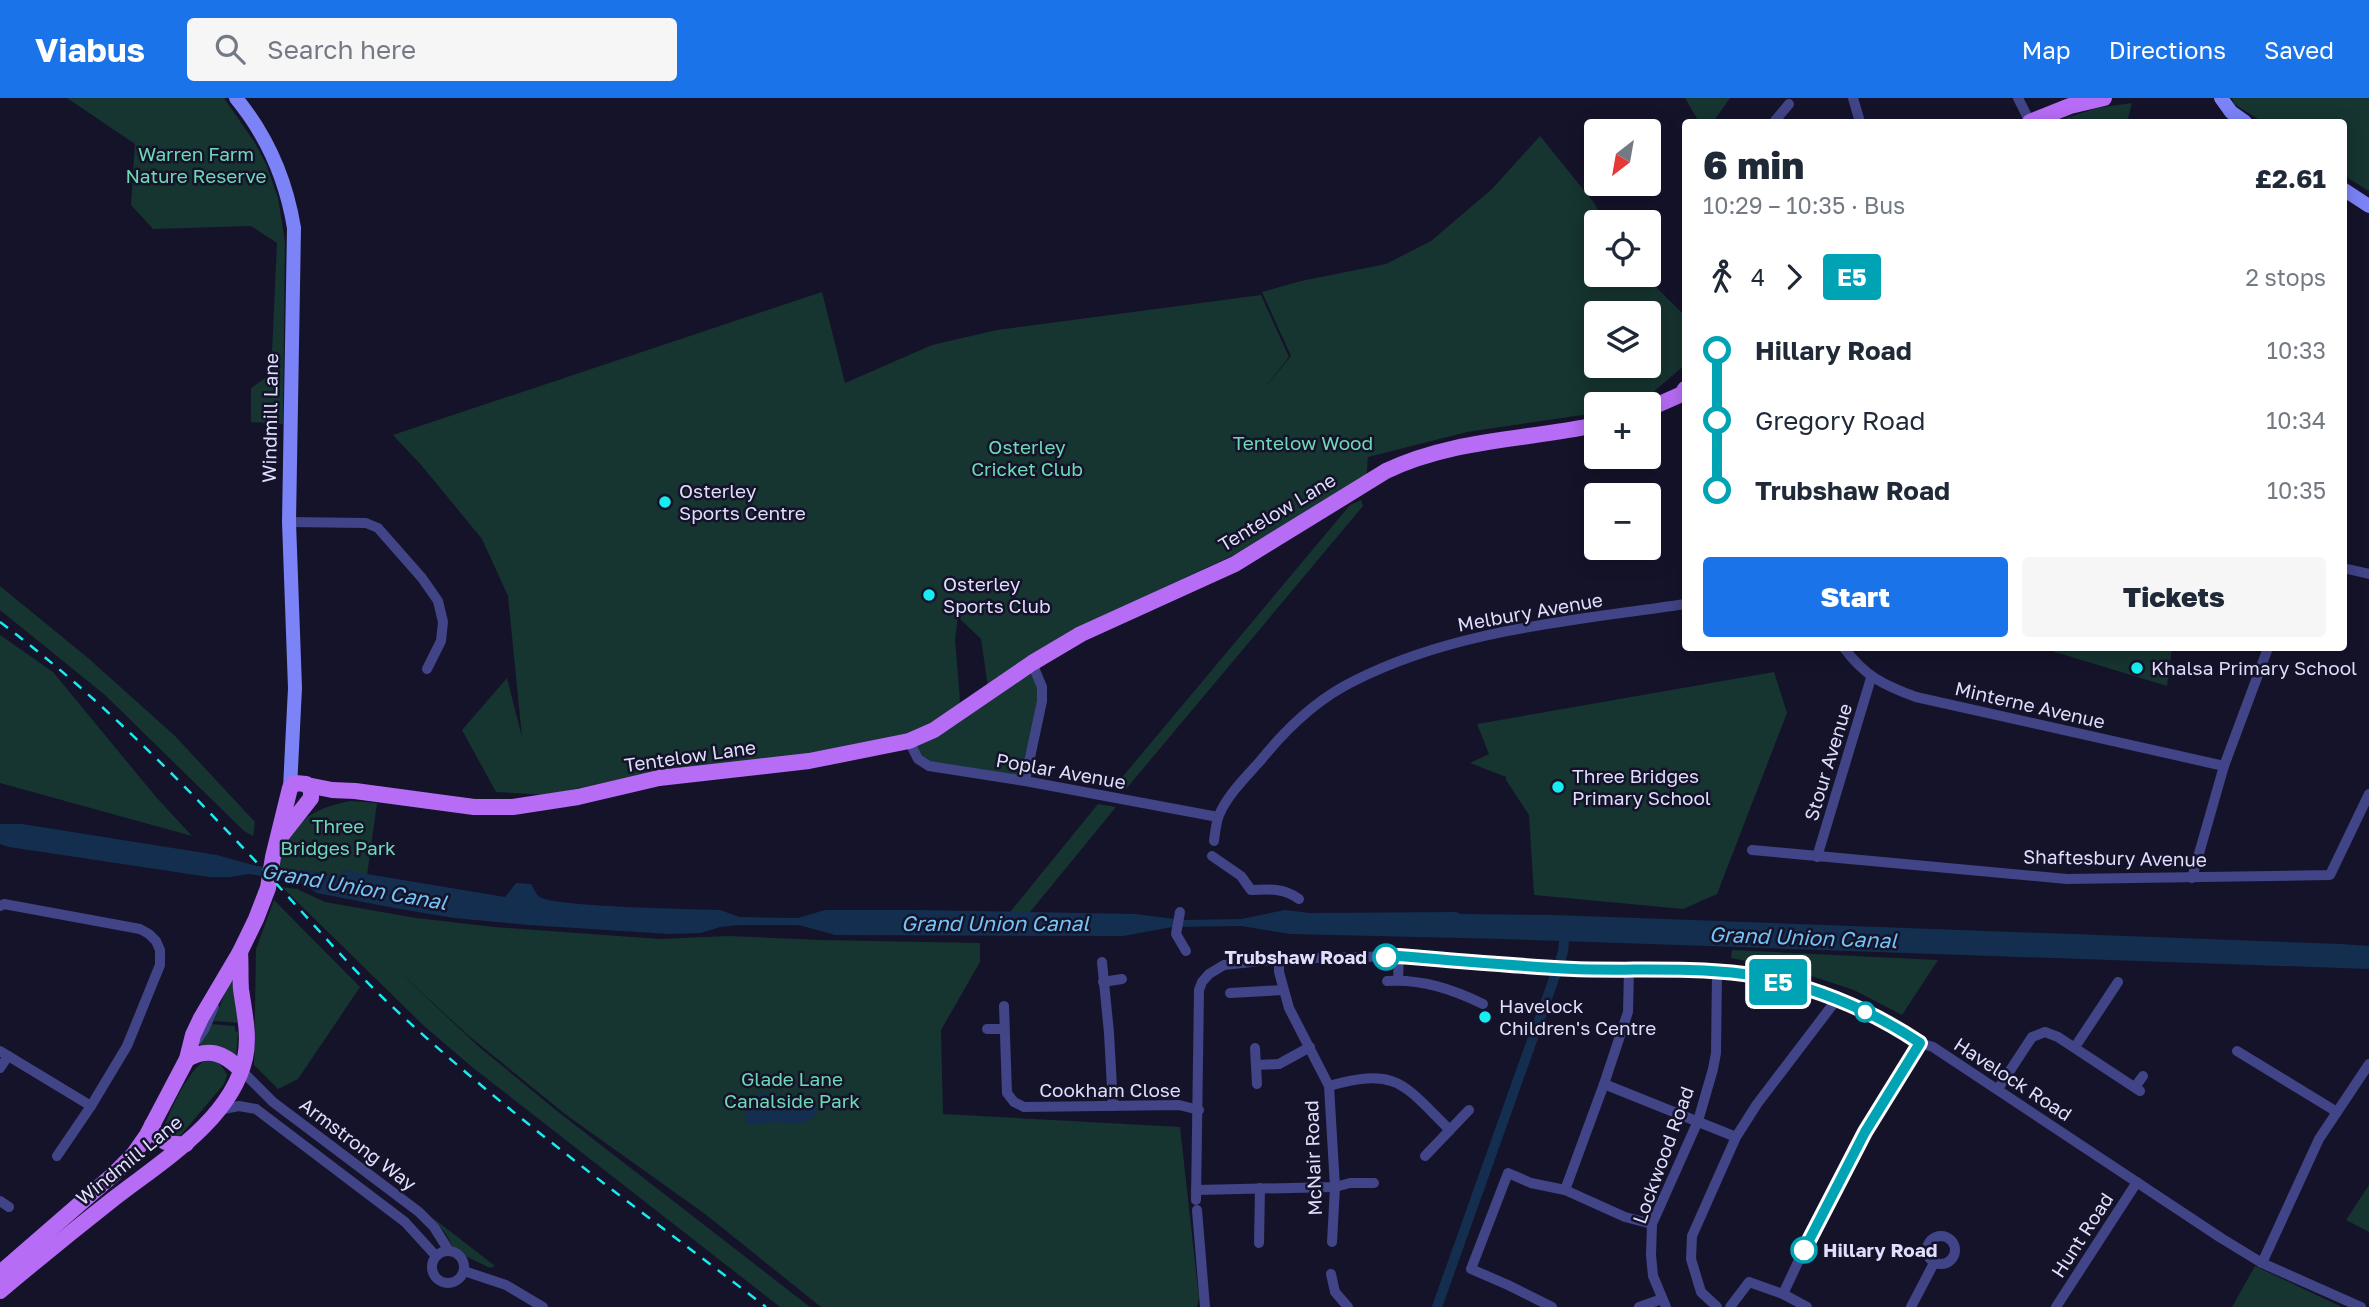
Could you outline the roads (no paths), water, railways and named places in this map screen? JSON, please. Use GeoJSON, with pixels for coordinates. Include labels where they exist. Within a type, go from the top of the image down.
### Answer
{"type":"FeatureCollection","features":[{"type":"Feature","properties":{"kind":"main road","name":"Windmill Lane"},"geometry":{"type":"LineString","coordinates":[[0,1273],[133,1156],[152,1125],[188,1052],[201,1018],[256,919],[268,888],[278,840],[300,792],[290,753],[295,688],[289,522],[294,228],[290,201],[268,143],[236,98]]}},
{"type":"Feature","properties":{"kind":"main road"},"geometry":{"type":"LineString","coordinates":[[2038,119],[2079,103],[2104,98]]}},
{"type":"Feature","properties":{"kind":"main road"},"geometry":{"type":"LineString","coordinates":[[2221,98],[2231,112],[2241,119]]}},
{"type":"Feature","properties":{"kind":"main road"},"geometry":{"type":"LineString","coordinates":[[2347,192],[2369,206]]}},
{"type":"Feature","properties":{"kind":"main road"},"geometry":{"type":"LineString","coordinates":[[1661,404],[1682,395]]}},
{"type":"Feature","properties":{"kind":"main road","name":"Tentelow Lane"},"geometry":{"type":"LineString","coordinates":[[300,792],[355,791],[474,807],[513,807],[578,797],[659,778],[809,761],[909,741],[934,730],[1032,663],[1081,634],[1235,564],[1406,461],[1459,445],[1584,427]]}},
{"type":"Feature","properties":{"kind":"main road","name":"Windmill Lane"},"geometry":{"type":"LineString","coordinates":[[0,1291],[186,1144],[218,1110],[237,1081],[245,1056],[247,1029],[240,952]]}},
{"type":"Feature","properties":{"kind":"main road"},"geometry":{"type":"LineString","coordinates":[[188,1052],[219,1053],[229,1058],[241,1070]]}},
{"type":"Feature","properties":{"kind":"main road"},"geometry":{"type":"LineString","coordinates":[[152,1125],[158,1138],[164,1142],[186,1144]]}},
{"type":"Feature","properties":{"kind":"street"},"geometry":{"type":"LineString","coordinates":[[1853,98],[1859,119]]}},
{"type":"Feature","properties":{"kind":"street"},"geometry":{"type":"LineString","coordinates":[[2018,98],[2028,119]]}},
{"type":"Feature","properties":{"kind":"street"},"geometry":{"type":"LineString","coordinates":[[1776,119],[1789,104]]}},
{"type":"Feature","properties":{"kind":"street"},"geometry":{"type":"LineString","coordinates":[[289,522],[366,523],[378,528],[422,578],[438,601],[443,622],[440,642],[427,669]]}},
{"type":"Feature","properties":{"kind":"street"},"geometry":{"type":"LineString","coordinates":[[2347,569],[2369,574]]}},
{"type":"Feature","properties":{"kind":"street","name":"Melbury Avenue"},"geometry":{"type":"LineString","coordinates":[[1214,841],[1218,817],[1233,793],[1292,725],[1352,681],[1406,658],[1473,637],[1682,604]]}},
{"type":"Feature","properties":{"kind":"street","name":"Minterne Avenue"},"geometry":{"type":"LineString","coordinates":[[1846,651],[1871,678],[1916,697],[2224,766]]}},
{"type":"Feature","properties":{"kind":"street"},"geometry":{"type":"LineString","coordinates":[[2192,878],[2224,766],[2268,651]]}},
{"type":"Feature","properties":{"kind":"street"},"geometry":{"type":"LineString","coordinates":[[1025,781],[1042,701],[1042,687],[1032,663]]}},
{"type":"Feature","properties":{"kind":"street","name":"Stour Avenue"},"geometry":{"type":"LineString","coordinates":[[1817,857],[1871,678]]}},
{"type":"Feature","properties":{"kind":"street","name":"Poplar Avenue"},"geometry":{"type":"LineString","coordinates":[[909,741],[918,759],[929,766],[1218,817]]}},
{"type":"Feature","properties":{"kind":"street","name":"Shaftesbury Avenue"},"geometry":{"type":"LineString","coordinates":[[1752,850],[2067,879],[2330,875],[2369,794]]}},
{"type":"Feature","properties":{"kind":"street"},"geometry":{"type":"LineString","coordinates":[[1212,856],[1241,876],[1251,890],[1276,889],[1289,892],[1299,899]]}},
{"type":"Feature","properties":{"kind":"street"},"geometry":{"type":"LineString","coordinates":[[0,906],[4,904],[140,929],[149,933],[160,950],[160,965],[127,1046],[57,1156]]}},
{"type":"Feature","properties":{"kind":"street"},"geometry":{"type":"LineString","coordinates":[[1180,912],[1176,934],[1186,951]]}},
{"type":"Feature","properties":{"kind":"street"},"geometry":{"type":"LineString","coordinates":[[1399,956],[1392,981],[1422,981],[1455,991],[1483,1004]]}},
{"type":"Feature","properties":{"kind":"street","name":"Havelock Road"},"geometry":{"type":"LineString","coordinates":[[1199,1110],[1199,990],[1209,974],[1224,965],[1279,958],[1399,956],[1536,967],[1745,975],[1790,984],[1837,999],[1920,1043],[1933,1047],[2262,1263],[2361,1307]]}},
{"type":"Feature","properties":{"kind":"street","name":"McNair Road"},"geometry":{"type":"LineString","coordinates":[[1279,958],[1279,972],[1289,1008],[1329,1086],[1335,1187],[1332,1242]]}},
{"type":"Feature","properties":{"kind":"street"},"geometry":{"type":"LineString","coordinates":[[1102,962],[1113,1106]]}},
{"type":"Feature","properties":{"kind":"street"},"geometry":{"type":"LineString","coordinates":[[1565,1190],[1628,1012],[1629,969]]}},
{"type":"Feature","properties":{"kind":"street","name":"Lockwood Road"},"geometry":{"type":"LineString","coordinates":[[1664,1303],[1653,1276],[1652,1224],[1698,1121],[1716,1053],[1717,972]]}},
{"type":"Feature","properties":{"kind":"street"},"geometry":{"type":"LineString","coordinates":[[1103,982],[1122,979]]}},
{"type":"Feature","properties":{"kind":"street"},"geometry":{"type":"LineString","coordinates":[[2075,1047],[2118,982]]}},
{"type":"Feature","properties":{"kind":"street"},"geometry":{"type":"LineString","coordinates":[[1230,993],[1283,990]]}},
{"type":"Feature","properties":{"kind":"street"},"geometry":{"type":"LineString","coordinates":[[1717,1307],[1701,1292],[1691,1259],[1692,1236],[1736,1137],[1756,1104],[1837,999]]}},
{"type":"Feature","properties":{"kind":"street","name":"Cookham Close"},"geometry":{"type":"LineString","coordinates":[[1004,1006],[1007,1093],[1014,1102],[1024,1107],[1179,1105],[1199,1110]]}},
{"type":"Feature","properties":{"kind":"street"},"geometry":{"type":"LineString","coordinates":[[987,1029],[1004,1029]]}},
{"type":"Feature","properties":{"kind":"street"},"geometry":{"type":"LineString","coordinates":[[1998,1089],[2032,1037],[2045,1032],[2075,1047],[2138,1089],[2143,1076]]}},
{"type":"Feature","properties":{"kind":"street"},"geometry":{"type":"LineString","coordinates":[[1783,1294],[1814,1228],[1865,1132],[1920,1043]]}},
{"type":"Feature","properties":{"kind":"street"},"geometry":{"type":"LineString","coordinates":[[1256,1065],[1279,1064],[1310,1047]]}},
{"type":"Feature","properties":{"kind":"street"},"geometry":{"type":"LineString","coordinates":[[1255,1048],[1256,1084]]}},
{"type":"Feature","properties":{"kind":"street"},"geometry":{"type":"LineString","coordinates":[[2237,1051],[2337,1112]]}},
{"type":"Feature","properties":{"kind":"street"},"geometry":{"type":"LineString","coordinates":[[0,1068],[4,1054],[91,1106]]}},
{"type":"Feature","properties":{"kind":"street"},"geometry":{"type":"LineString","coordinates":[[2262,1263],[2319,1139],[2369,1064]]}},
{"type":"Feature","properties":{"kind":"street","name":"Armstrong Way"},"geometry":{"type":"LineString","coordinates":[[218,1110],[239,1106],[256,1109],[404,1222],[436,1256],[432,1270],[440,1281],[454,1282],[462,1276],[463,1260],[449,1251],[434,1227],[419,1212],[273,1102],[241,1070]]}},
{"type":"Feature","properties":{"kind":"street"},"geometry":{"type":"LineString","coordinates":[[1329,1086],[1357,1078],[1391,1079],[1405,1087],[1450,1130]]}},
{"type":"Feature","properties":{"kind":"street"},"geometry":{"type":"LineString","coordinates":[[1604,1084],[1736,1137]]}},
{"type":"Feature","properties":{"kind":"street"},"geometry":{"type":"LineString","coordinates":[[1199,1110],[1196,1200],[1205,1307]]}},
{"type":"Feature","properties":{"kind":"street"},"geometry":{"type":"LineString","coordinates":[[1425,1156],[1469,1110]]}},
{"type":"Feature","properties":{"kind":"street"},"geometry":{"type":"LineString","coordinates":[[1552,1307],[1475,1271],[1508,1173],[1531,1183],[1565,1190],[1625,1217],[1652,1224]]}},
{"type":"Feature","properties":{"kind":"street","name":"Hunt Road"},"geometry":{"type":"LineString","coordinates":[[2056,1307],[2137,1182]]}},
{"type":"Feature","properties":{"kind":"street"},"geometry":{"type":"LineString","coordinates":[[1196,1200],[1260,1188],[1335,1187],[1350,1183],[1374,1183]]}},
{"type":"Feature","properties":{"kind":"street"},"geometry":{"type":"LineString","coordinates":[[1259,1243],[1260,1188]]}},
{"type":"Feature","properties":{"kind":"street"},"geometry":{"type":"LineString","coordinates":[[436,1256],[449,1251]]}},
{"type":"Feature","properties":{"kind":"street"},"geometry":{"type":"LineString","coordinates":[[1911,1307],[1934,1263]]}},
{"type":"Feature","properties":{"kind":"street","name":"Armstrong Way"},"geometry":{"type":"LineString","coordinates":[[464,1271],[506,1285],[543,1307]]}},
{"type":"Feature","properties":{"kind":"street"},"geometry":{"type":"LineString","coordinates":[[1331,1274],[1335,1292],[1348,1307]]}},
{"type":"Feature","properties":{"kind":"street"},"geometry":{"type":"LineString","coordinates":[[1730,1307],[1749,1282],[1783,1294],[1807,1307]]}},
{"type":"Feature","properties":{"kind":"street"},"geometry":{"type":"LineString","coordinates":[[1639,1307],[1664,1303]]}},
{"type":"Feature","properties":{"kind":"water","name":"Grand Union Canal"},"geometry":{"type":"Polygon","coordinates":[[[0,824],[22,824],[217,855],[293,872],[304,870],[341,877],[343,870],[505,897],[516,883],[531,884],[540,897],[570,903],[720,910],[740,917],[798,918],[825,910],[1135,914],[1183,920],[1241,919],[1285,910],[1310,913],[1456,912],[1556,915],[2340,944],[2369,946],[2369,969],[1290,934],[1241,926],[1172,927],[1123,936],[835,935],[799,925],[739,925],[701,933],[669,934],[454,918],[317,893],[297,881],[249,874],[209,877],[9,847],[0,844],[0,824]]]}},
{"type":"Feature","properties":{"kind":"water"},"geometry":{"type":"Polygon","coordinates":[[[762,1091],[785,1099],[812,1102],[817,1110],[815,1116],[800,1124],[776,1122],[752,1125],[745,1121],[745,1109],[762,1091]]]}},
{"type":"Feature","properties":{"kind":"waterway"},"geometry":{"type":"LineString","coordinates":[[1437,1307],[1556,973],[1563,952],[1565,929]]}},
{"type":"Feature","properties":{"kind":"railway"},"geometry":{"type":"LineString","coordinates":[[0,622],[76,683],[148,750],[216,819],[355,970],[425,1037],[568,1156],[766,1307]]}},
{"type":"Feature","properties":{"kind":"place","name":"Osterley Sports Centre"},"geometry":{"type":"Point","coordinates":[665,502]}},
{"type":"Feature","properties":{"kind":"place","name":"Osterley Sports Club"},"geometry":{"type":"Point","coordinates":[929,595]}},
{"type":"Feature","properties":{"kind":"place","name":"Khalsa Primary School"},"geometry":{"type":"Point","coordinates":[2137,668]}},
{"type":"Feature","properties":{"kind":"place","name":"Three Bridges Primary School"},"geometry":{"type":"Point","coordinates":[1558,787]}},
{"type":"Feature","properties":{"kind":"place","name":"Trubshaw Road"},"geometry":{"type":"Point","coordinates":[1386,957]}},
{"type":"Feature","properties":{"kind":"place","name":"Havelock Children's Centre"},"geometry":{"type":"Point","coordinates":[1485,1017]}},
{"type":"Feature","properties":{"kind":"place","name":"Hillary Road"},"geometry":{"type":"Point","coordinates":[1804,1250]}},
{"type":"Feature","properties":{"kind":"park label","name":"Warren Farm Nature Reserve"},"geometry":{"type":"Point","coordinates":[196,165]}},
{"type":"Feature","properties":{"kind":"park label","name":"Tentelow Wood"},"geometry":{"type":"Point","coordinates":[1303,443]}},
{"type":"Feature","properties":{"kind":"park label","name":"Osterley Cricket Club"},"geometry":{"type":"Point","coordinates":[1027,458]}},
{"type":"Feature","properties":{"kind":"park label","name":"Three Bridges Park"},"geometry":{"type":"Point","coordinates":[338,837]}},
{"type":"Feature","properties":{"kind":"park label","name":"Glade Lane Canalside Park"},"geometry":{"type":"Point","coordinates":[792,1090]}}]}
